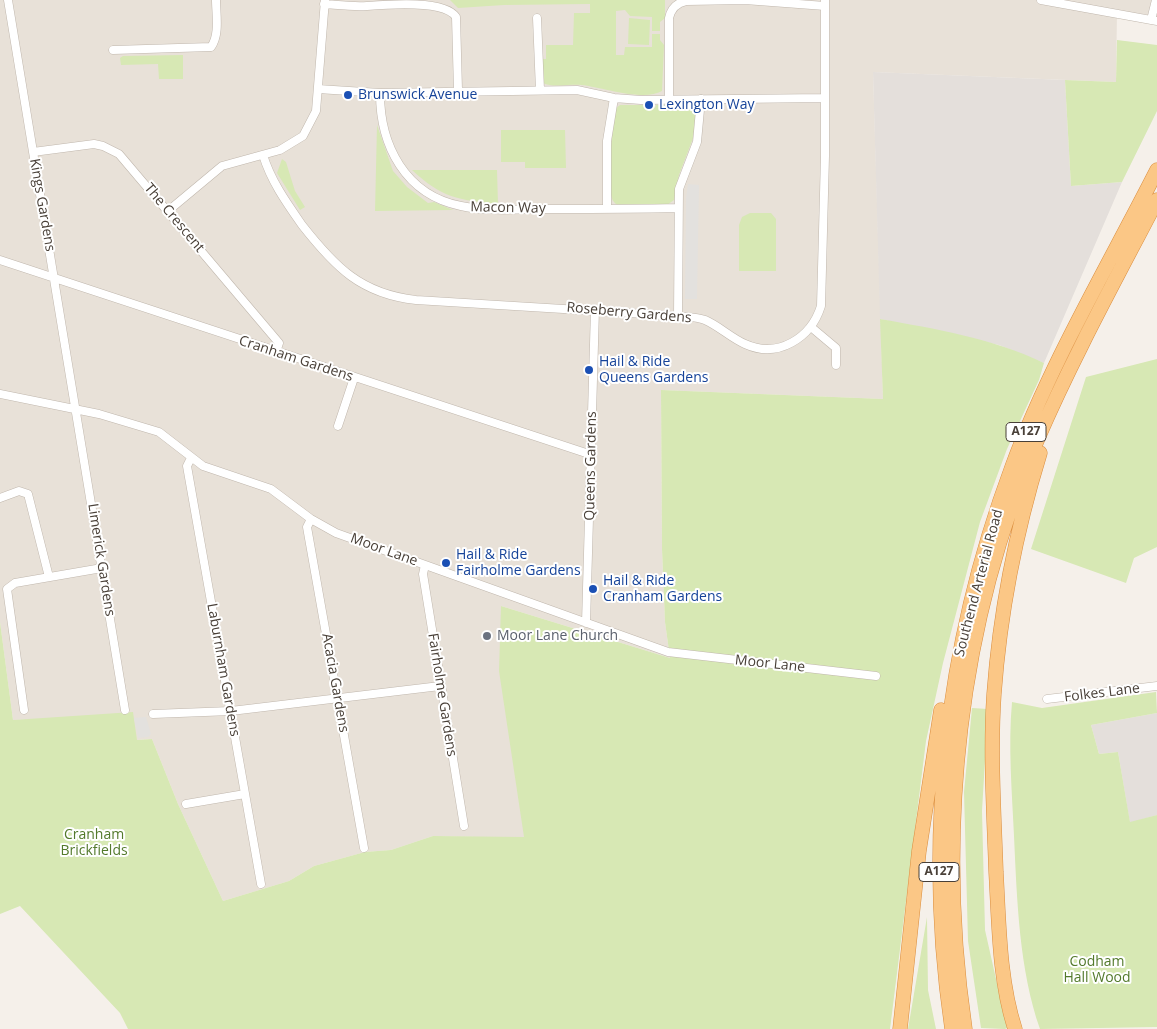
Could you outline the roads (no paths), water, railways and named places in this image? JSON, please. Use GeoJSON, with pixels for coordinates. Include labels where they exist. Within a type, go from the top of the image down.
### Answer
{"type":"FeatureCollection","features":[{"type":"Feature","properties":{"kind":"highway","name":"Southend Arterial Road"},"geometry":{"type":"LineString","coordinates":[[952,1029],[944,970],[940,897],[940,824],[945,751],[954,678],[970,606],[989,535],[1012,467],[1057,364],[1157,170]]}},
{"type":"Feature","properties":{"kind":"highway","name":"Southend Arterial Road"},"geometry":{"type":"LineString","coordinates":[[965,1029],[956,960],[952,861],[958,753],[968,680],[982,609],[1001,538],[1037,439],[1157,200]]}},
{"type":"Feature","properties":{"kind":"highway"},"geometry":{"type":"LineString","coordinates":[[1015,1029],[1003,962],[996,875],[993,736],[997,656],[1002,616],[1026,502],[1051,420],[1070,370]]}},
{"type":"Feature","properties":{"kind":"highway"},"geometry":{"type":"LineString","coordinates":[[900,1029],[920,841],[935,744],[959,623],[984,533],[1012,467]]}},
{"type":"Feature","properties":{"kind":"street","name":"Kings Gardens"},"geometry":{"type":"LineString","coordinates":[[8,0],[76,409]]}},
{"type":"Feature","properties":{"kind":"street"},"geometry":{"type":"LineString","coordinates":[[113,50],[211,46],[215,42],[216,34],[216,0]]}},
{"type":"Feature","properties":{"kind":"street"},"geometry":{"type":"LineString","coordinates":[[168,211],[222,166],[288,146],[303,136],[316,111],[324,2],[366,6],[394,1],[433,0],[448,4],[454,10],[456,17],[458,90]]}},
{"type":"Feature","properties":{"kind":"street"},"geometry":{"type":"LineString","coordinates":[[668,99],[669,18],[672,9],[678,4],[686,1],[745,0],[825,3]]}},
{"type":"Feature","properties":{"kind":"street"},"geometry":{"type":"LineString","coordinates":[[1041,0],[1154,20],[1156,0]]}},
{"type":"Feature","properties":{"kind":"street","name":"Roseberry Gardens"},"geometry":{"type":"LineString","coordinates":[[263,155],[271,179],[326,256],[352,278],[373,290],[416,300],[595,309],[678,316],[705,320],[746,344],[765,349],[791,344],[811,327],[821,306],[825,3]]}},
{"type":"Feature","properties":{"kind":"street"},"geometry":{"type":"LineString","coordinates":[[537,18],[540,90]]}},
{"type":"Feature","properties":{"kind":"street"},"geometry":{"type":"LineString","coordinates":[[318,89],[380,93],[458,90],[578,90],[614,98],[668,99],[824,98]]}},
{"type":"Feature","properties":{"kind":"street","name":"Macon Way"},"geometry":{"type":"LineString","coordinates":[[380,93],[383,125],[392,155],[410,180],[445,202],[470,208],[678,208]]}},
{"type":"Feature","properties":{"kind":"street"},"geometry":{"type":"LineString","coordinates":[[608,209],[607,140],[614,98]]}},
{"type":"Feature","properties":{"kind":"street"},"geometry":{"type":"LineString","coordinates":[[678,316],[678,208],[683,176],[700,130],[701,99]]}},
{"type":"Feature","properties":{"kind":"street","name":"The Crescent"},"geometry":{"type":"LineString","coordinates":[[33,152],[94,144],[111,149],[125,160],[279,343],[276,352]]}},
{"type":"Feature","properties":{"kind":"street","name":"Cranham Gardens"},"geometry":{"type":"LineString","coordinates":[[0,260],[592,455]]}},
{"type":"Feature","properties":{"kind":"street","name":"Queens Gardens"},"geometry":{"type":"LineString","coordinates":[[586,623],[595,309]]}},
{"type":"Feature","properties":{"kind":"street"},"geometry":{"type":"LineString","coordinates":[[811,327],[836,348],[836,365]]}},
{"type":"Feature","properties":{"kind":"street"},"geometry":{"type":"LineString","coordinates":[[338,426],[354,378]]}},
{"type":"Feature","properties":{"kind":"street","name":"Moor Lane"},"geometry":{"type":"LineString","coordinates":[[0,394],[76,409],[159,432],[191,458],[217,472],[271,489],[311,519],[336,533],[668,652],[876,676]]}},
{"type":"Feature","properties":{"kind":"street","name":"Limerick Gardens"},"geometry":{"type":"LineString","coordinates":[[76,409],[125,710]]}},
{"type":"Feature","properties":{"kind":"street","name":"Laburnham Gardens"},"geometry":{"type":"LineString","coordinates":[[191,458],[187,466],[261,884]]}},
{"type":"Feature","properties":{"kind":"street"},"geometry":{"type":"LineString","coordinates":[[0,498],[19,491],[28,494],[49,577]]}},
{"type":"Feature","properties":{"kind":"street","name":"Acacia Gardens"},"geometry":{"type":"LineString","coordinates":[[311,519],[307,527],[364,848]]}},
{"type":"Feature","properties":{"kind":"street","name":"Fairholme Gardens"},"geometry":{"type":"LineString","coordinates":[[425,565],[423,574],[464,826]]}},
{"type":"Feature","properties":{"kind":"street"},"geometry":{"type":"LineString","coordinates":[[24,710],[7,589],[15,583],[102,568]]}},
{"type":"Feature","properties":{"kind":"street"},"geometry":{"type":"LineString","coordinates":[[153,714],[231,711],[440,686]]}},
{"type":"Feature","properties":{"kind":"street","name":"Folkes Lane"},"geometry":{"type":"LineString","coordinates":[[1047,699],[1157,686]]}},
{"type":"Feature","properties":{"kind":"street"},"geometry":{"type":"LineString","coordinates":[[186,804],[245,794]]}},
{"type":"Feature","properties":{"kind":"place","name":"Brunswick Avenue"},"geometry":{"type":"Point","coordinates":[348,95]}},
{"type":"Feature","properties":{"kind":"place","name":"Lexington Way"},"geometry":{"type":"Point","coordinates":[649,105]}},
{"type":"Feature","properties":{"kind":"place","name":"Hail & Ride Queens Gardens"},"geometry":{"type":"Point","coordinates":[589,370]}},
{"type":"Feature","properties":{"kind":"place","name":"Hail & Ride Fairholme Gardens"},"geometry":{"type":"Point","coordinates":[446,563]}},
{"type":"Feature","properties":{"kind":"place","name":"Hail & Ride Cranham Gardens"},"geometry":{"type":"Point","coordinates":[593,589]}},
{"type":"Feature","properties":{"kind":"place","name":"Moor Lane Church"},"geometry":{"type":"Point","coordinates":[487,636]}},
{"type":"Feature","properties":{"kind":"park label","name":"Cranham Brickfields"},"geometry":{"type":"Point","coordinates":[94,844]}},
{"type":"Feature","properties":{"kind":"park label","name":"Codham Hall Wood"},"geometry":{"type":"Point","coordinates":[1097,970]}}]}
